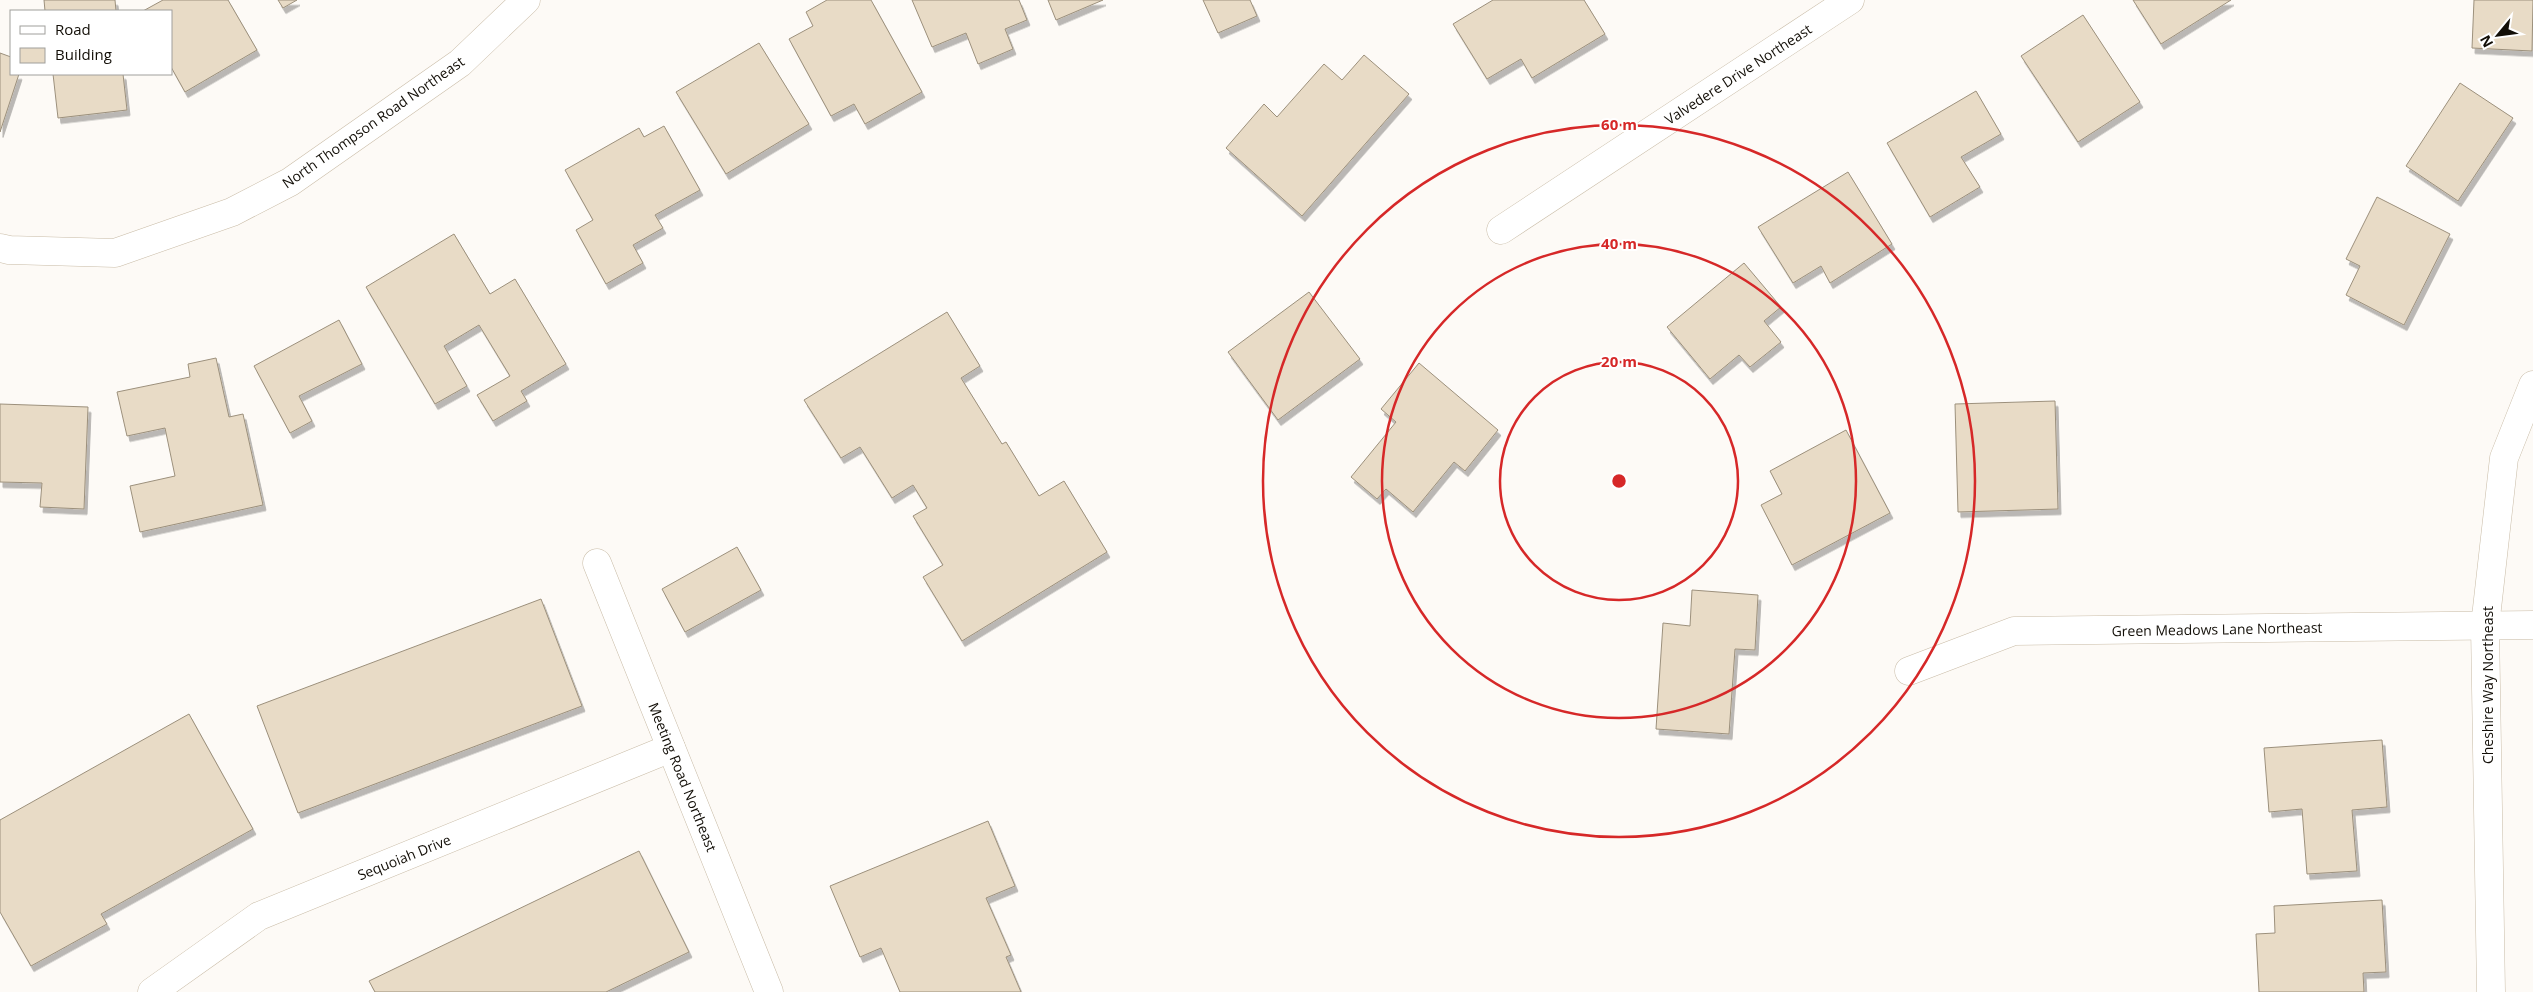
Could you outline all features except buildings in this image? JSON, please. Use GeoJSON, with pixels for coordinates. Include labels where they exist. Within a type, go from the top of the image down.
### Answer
{"type":"FeatureCollection","features":[{"type":"Feature","properties":{"kind":"street","name":"North Thompson Road Northeast"},"geometry":{"type":"LineString","coordinates":[[0,248],[9,250],[115,254],[232,212],[290,182],[460,63],[526,0]]}},
{"type":"Feature","properties":{"kind":"street","name":"Valvedere Drive Northeast"},"geometry":{"type":"LineString","coordinates":[[1501,230],[1850,0]]}},
{"type":"Feature","properties":{"kind":"street","name":"Cheshire Way Northeast"},"geometry":{"type":"LineString","coordinates":[[2491,992],[2485,626],[2504,458],[2533,385]]}},
{"type":"Feature","properties":{"kind":"street","name":"Meeting Road Northeast"},"geometry":{"type":"LineString","coordinates":[[597,563],[769,992]]}},
{"type":"Feature","properties":{"kind":"street","name":"Green Meadows Lane Northeast"},"geometry":{"type":"LineString","coordinates":[[1909,672],[2014,631],[2533,625]]}},
{"type":"Feature","properties":{"kind":"street","name":"Sequoiah Drive"},"geometry":{"type":"LineString","coordinates":[[152,992],[259,916],[671,748]]}}]}
